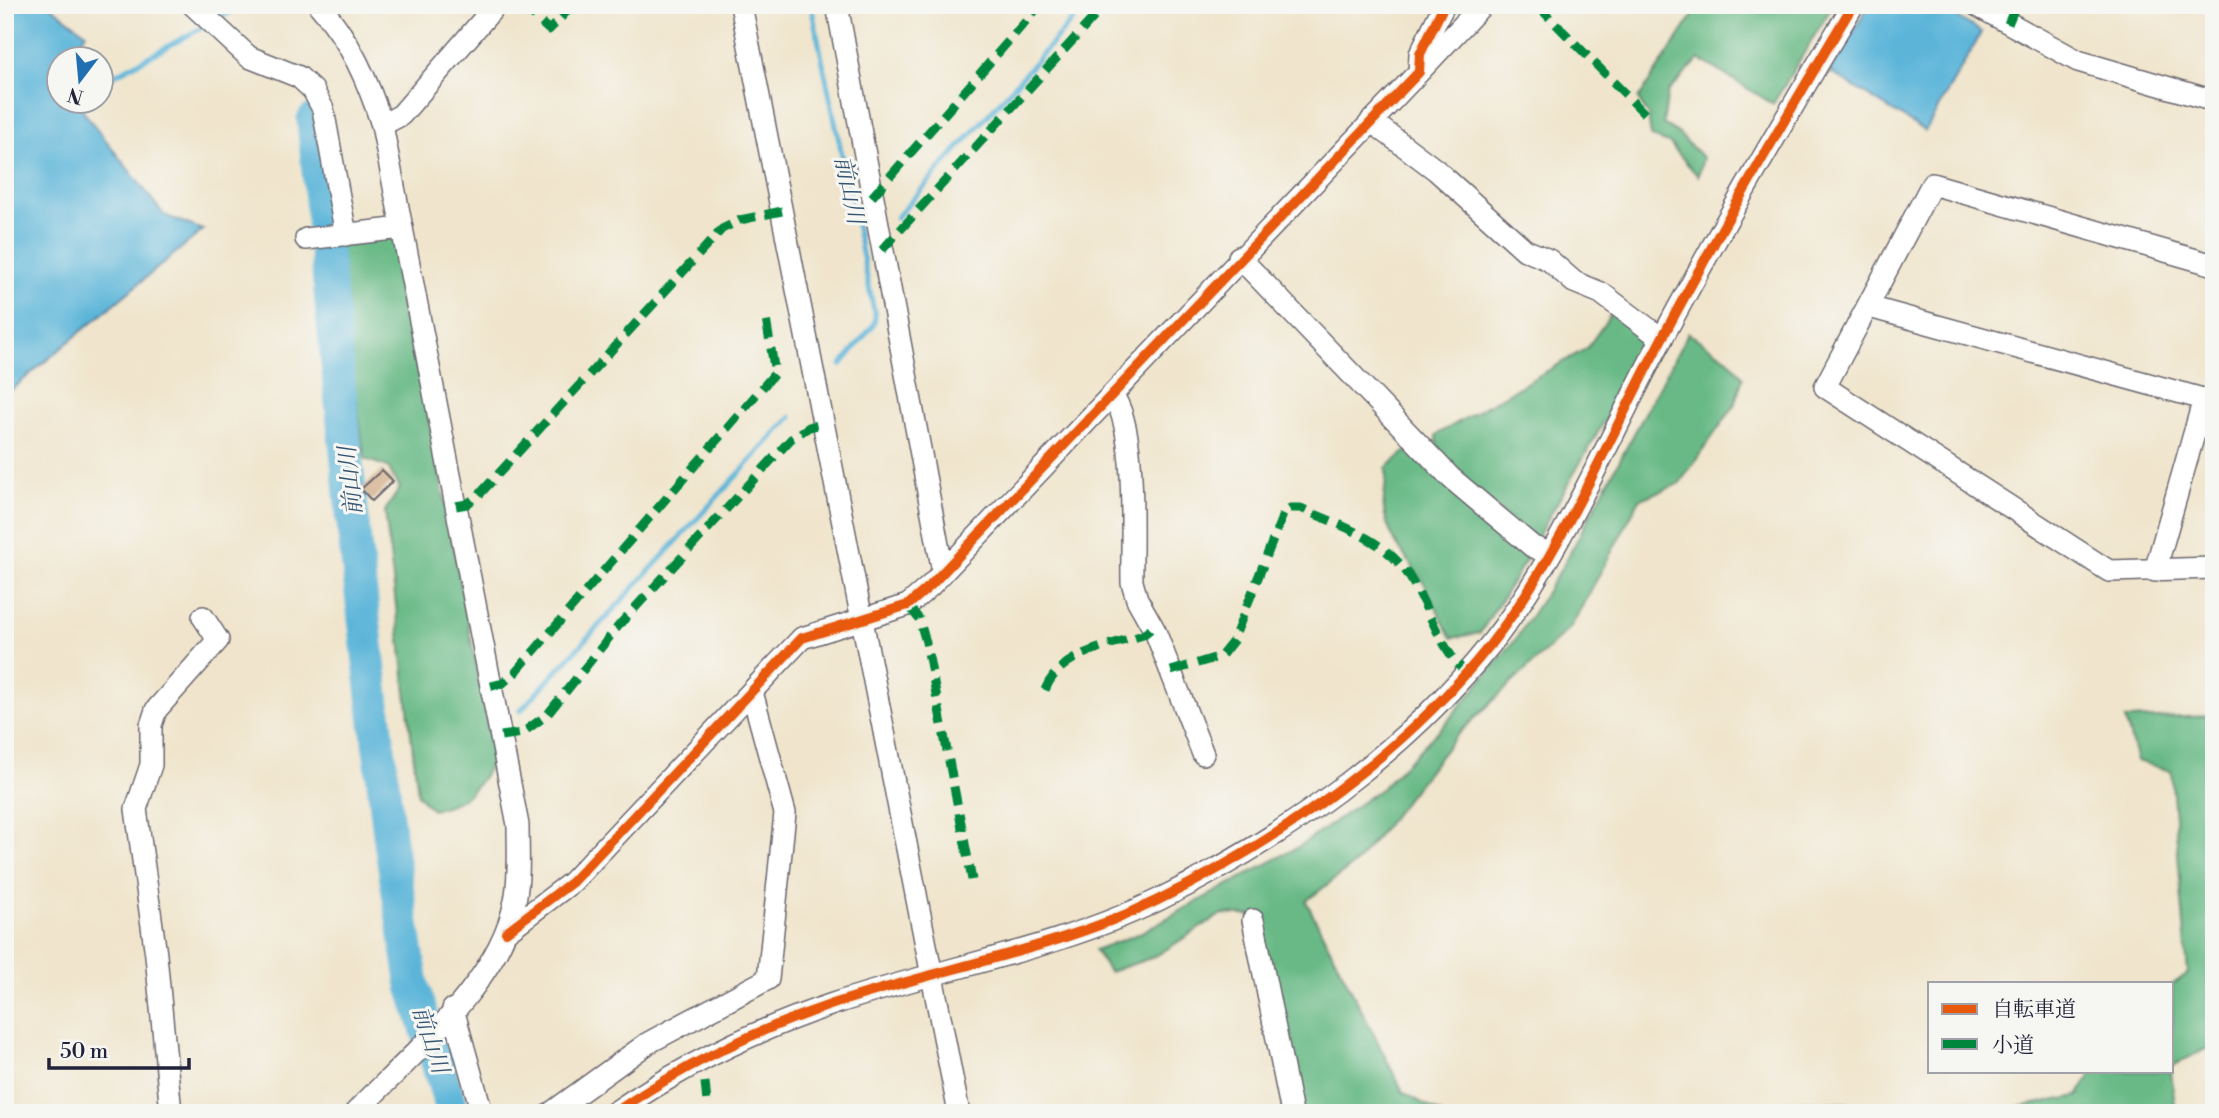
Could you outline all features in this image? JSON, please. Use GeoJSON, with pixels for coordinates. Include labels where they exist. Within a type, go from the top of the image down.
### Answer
{"type":"FeatureCollection","features":[{"type":"Feature","properties":{"kind":"street"},"geometry":{"type":"LineString","coordinates":[[193,5],[249,57],[299,77],[313,90],[323,109],[340,236]]}},
{"type":"Feature","properties":{"kind":"street"},"geometry":{"type":"LineString","coordinates":[[318,5],[350,47],[369,85],[382,125],[519,825],[515,901],[506,932],[486,971],[355,1113]]}},
{"type":"Feature","properties":{"kind":"street"},"geometry":{"type":"LineString","coordinates":[[382,125],[401,115],[496,5]]}},
{"type":"Feature","properties":{"kind":"street"},"geometry":{"type":"LineString","coordinates":[[741,5],[959,1113]]}},
{"type":"Feature","properties":{"kind":"street"},"geometry":{"type":"LineString","coordinates":[[837,5],[943,572]]}},
{"type":"Feature","properties":{"kind":"street"},"geometry":{"type":"LineString","coordinates":[[1419,72],[1420,54],[1444,5]]}},
{"type":"Feature","properties":{"kind":"street"},"geometry":{"type":"LineString","coordinates":[[506,932],[572,883],[802,638],[908,605],[943,572],[1239,257],[1482,5]]}},
{"type":"Feature","properties":{"kind":"street"},"geometry":{"type":"LineString","coordinates":[[614,1113],[663,1079],[745,1040],[832,1004],[1071,934],[1153,903],[1229,864],[1362,773],[1422,718],[1490,645],[1550,553],[1662,339],[1770,142],[1853,5]]}},
{"type":"Feature","properties":{"kind":"street"},"geometry":{"type":"LineString","coordinates":[[1976,5],[2078,61],[2214,101]]}},
{"type":"Feature","properties":{"kind":"street"},"geometry":{"type":"LineString","coordinates":[[1371,121],[1436,170],[1525,250],[1549,260],[1574,282],[1601,293],[1662,339]]}},
{"type":"Feature","properties":{"kind":"street"},"geometry":{"type":"LineString","coordinates":[[2214,265],[1932,184],[1825,387],[2109,571],[2214,568]]}},
{"type":"Feature","properties":{"kind":"street"},"geometry":{"type":"LineString","coordinates":[[306,239],[402,228]]}},
{"type":"Feature","properties":{"kind":"street"},"geometry":{"type":"LineString","coordinates":[[1239,257],[1451,478],[1533,547],[1550,553]]}},
{"type":"Feature","properties":{"kind":"street"},"geometry":{"type":"LineString","coordinates":[[1869,307],[2209,400],[2155,571]]}},
{"type":"Feature","properties":{"kind":"street"},"geometry":{"type":"LineString","coordinates":[[1112,395],[1121,406],[1128,434],[1132,582],[1136,599],[1155,631],[1203,754]]}},
{"type":"Feature","properties":{"kind":"street"},"geometry":{"type":"LineString","coordinates":[[172,1113],[143,849],[135,809],[151,765],[151,724],[156,710],[218,640],[203,617]]}},
{"type":"Feature","properties":{"kind":"street"},"geometry":{"type":"LineString","coordinates":[[551,1113],[648,1043],[768,979],[785,813],[752,692]]}},
{"type":"Feature","properties":{"kind":"street"},"geometry":{"type":"LineString","coordinates":[[1253,920],[1292,1113]]}},
{"type":"Feature","properties":{"kind":"street"},"geometry":{"type":"LineString","coordinates":[[449,1014],[482,1113]]}},
{"type":"Feature","properties":{"kind":"green space"},"geometry":{"type":"Polygon","coordinates":[[[1700,5],[1833,5],[1773,104],[1699,59],[1668,92],[1663,124],[1678,133],[1703,158],[1698,176],[1669,143],[1651,137],[1648,115],[1638,99],[1700,5]]]}},
{"type":"Feature","properties":{"kind":"green space"},"geometry":{"type":"Polygon","coordinates":[[[388,237],[395,241],[494,759],[476,787],[462,799],[432,810],[418,795],[385,511],[400,488],[388,467],[365,459],[334,246],[388,237]]]}},
{"type":"Feature","properties":{"kind":"green space"},"geometry":{"type":"Polygon","coordinates":[[[1614,310],[1638,337],[1642,356],[1535,541],[1439,460],[1436,435],[1587,348],[1614,310]]]}},
{"type":"Feature","properties":{"kind":"green space"},"geometry":{"type":"Polygon","coordinates":[[[1688,333],[1728,359],[1743,377],[1734,406],[1679,484],[1640,499],[1571,627],[1456,736],[1357,862],[1306,901],[1403,1092],[1440,1113],[1298,1113],[1259,916],[1222,914],[1154,957],[1109,972],[1095,950],[1138,934],[1300,846],[1383,787],[1446,723],[1516,639],[1563,566],[1688,333]]]}},
{"type":"Feature","properties":{"kind":"green space"},"geometry":{"type":"Polygon","coordinates":[[[1411,447],[1531,552],[1480,633],[1452,638],[1425,585],[1391,533],[1384,505],[1386,468],[1411,447]]]}},
{"type":"Feature","properties":{"kind":"green space"},"geometry":{"type":"Polygon","coordinates":[[[2214,716],[2214,1045],[2174,1065],[2174,984],[2188,973],[2171,771],[2137,761],[2125,719],[2214,716]]]}},
{"type":"Feature","properties":{"kind":"green space"},"geometry":{"type":"Polygon","coordinates":[[[2092,1072],[2171,1072],[2176,1113],[1986,1113],[2078,1096],[2092,1072]]]}},
{"type":"Feature","properties":{"kind":"green space"},"geometry":{"type":"Polygon","coordinates":[[[1789,1101],[1842,1103],[1911,1113],[1789,1113],[1789,1101]]]}},
{"type":"Feature","properties":{"kind":"water"},"geometry":{"type":"Polygon","coordinates":[[[5,5],[49,5],[86,33],[77,46],[46,46],[46,116],[87,116],[164,215],[203,230],[5,395],[5,5]]]}},
{"type":"Feature","properties":{"kind":"water"},"geometry":{"type":"Polygon","coordinates":[[[1869,5],[1937,5],[1982,32],[1925,131],[1830,72],[1869,5]]]}},
{"type":"Feature","properties":{"kind":"building"},"geometry":{"type":"Polygon","coordinates":[[[382,470],[393,481],[372,501],[361,489],[382,470]]]}},
{"type":"Feature","properties":{"kind":"waterway"},"geometry":{"type":"LineString","coordinates":[[216,20],[244,5]]}},
{"type":"Feature","properties":{"kind":"waterway","name":"前山川"},"geometry":{"type":"LineString","coordinates":[[811,5],[875,316],[874,324],[841,365]]}},
{"type":"Feature","properties":{"kind":"waterway"},"geometry":{"type":"LineString","coordinates":[[896,218],[1086,5]]}},
{"type":"Feature","properties":{"kind":"waterway"},"geometry":{"type":"LineString","coordinates":[[116,74],[207,25]]}},
{"type":"Feature","properties":{"kind":"waterway","name":"前山川"},"geometry":{"type":"LineString","coordinates":[[313,120],[354,533],[390,842],[413,986],[453,1113]]}},
{"type":"Feature","properties":{"kind":"waterway","name":"前山川"},"geometry":{"type":"LineString","coordinates":[[520,711],[791,417]]}},
{"type":"Feature","properties":{"kind":"waterway","name":"前山川"},"geometry":{"type":"LineString","coordinates":[[390,842],[400,832]]}},
{"type":"Feature","properties":{"kind":"marked path"},"geometry":{"type":"LineString","coordinates":[[522,5],[549,30],[573,5]]}},
{"type":"Feature","properties":{"kind":"marked path"},"geometry":{"type":"LineString","coordinates":[[872,197],[1040,5]]}},
{"type":"Feature","properties":{"kind":"marked path"},"geometry":{"type":"LineString","coordinates":[[882,250],[1105,5]]}},
{"type":"Feature","properties":{"kind":"marked path"},"geometry":{"type":"LineString","coordinates":[[1537,5],[1645,114]]}},
{"type":"Feature","properties":{"kind":"marked path"},"geometry":{"type":"LineString","coordinates":[[2008,24],[2016,5]]}},
{"type":"Feature","properties":{"kind":"marked path"},"geometry":{"type":"LineString","coordinates":[[456,506],[467,504],[479,495],[722,229],[740,220],[782,211]]}},
{"type":"Feature","properties":{"kind":"marked path"},"geometry":{"type":"LineString","coordinates":[[491,686],[503,683],[515,673],[775,373],[766,319]]}},
{"type":"Feature","properties":{"kind":"marked path"},"geometry":{"type":"LineString","coordinates":[[501,736],[522,733],[547,715],[620,624],[791,439],[809,427],[823,424]]}},
{"type":"Feature","properties":{"kind":"marked path"},"geometry":{"type":"LineString","coordinates":[[1171,671],[1221,656],[1233,641],[1284,512],[1290,508],[1301,508],[1359,534],[1386,550],[1407,573],[1440,637],[1465,672]]}},
{"type":"Feature","properties":{"kind":"marked path"},"geometry":{"type":"LineString","coordinates":[[908,605],[919,619],[926,642],[972,880]]}},
{"type":"Feature","properties":{"kind":"marked path"},"geometry":{"type":"LineString","coordinates":[[1045,690],[1052,677],[1074,659],[1101,647],[1143,635],[1152,628]]}},
{"type":"Feature","properties":{"kind":"marked path"},"geometry":{"type":"LineString","coordinates":[[705,1082],[708,1113]]}},
{"type":"Feature","properties":{"kind":"cycle path"},"geometry":{"type":"LineString","coordinates":[[506,932],[572,882],[802,638],[908,605],[930,586],[1419,72],[1420,54],[1444,5]]}},
{"type":"Feature","properties":{"kind":"cycle path"},"geometry":{"type":"LineString","coordinates":[[614,1113],[692,1065],[804,1014],[874,991],[1039,945],[1119,917],[1158,900],[1250,850],[1295,821],[1379,758],[1456,685],[1490,645],[1535,580],[1576,509],[1698,272],[1853,5]]}}]}
